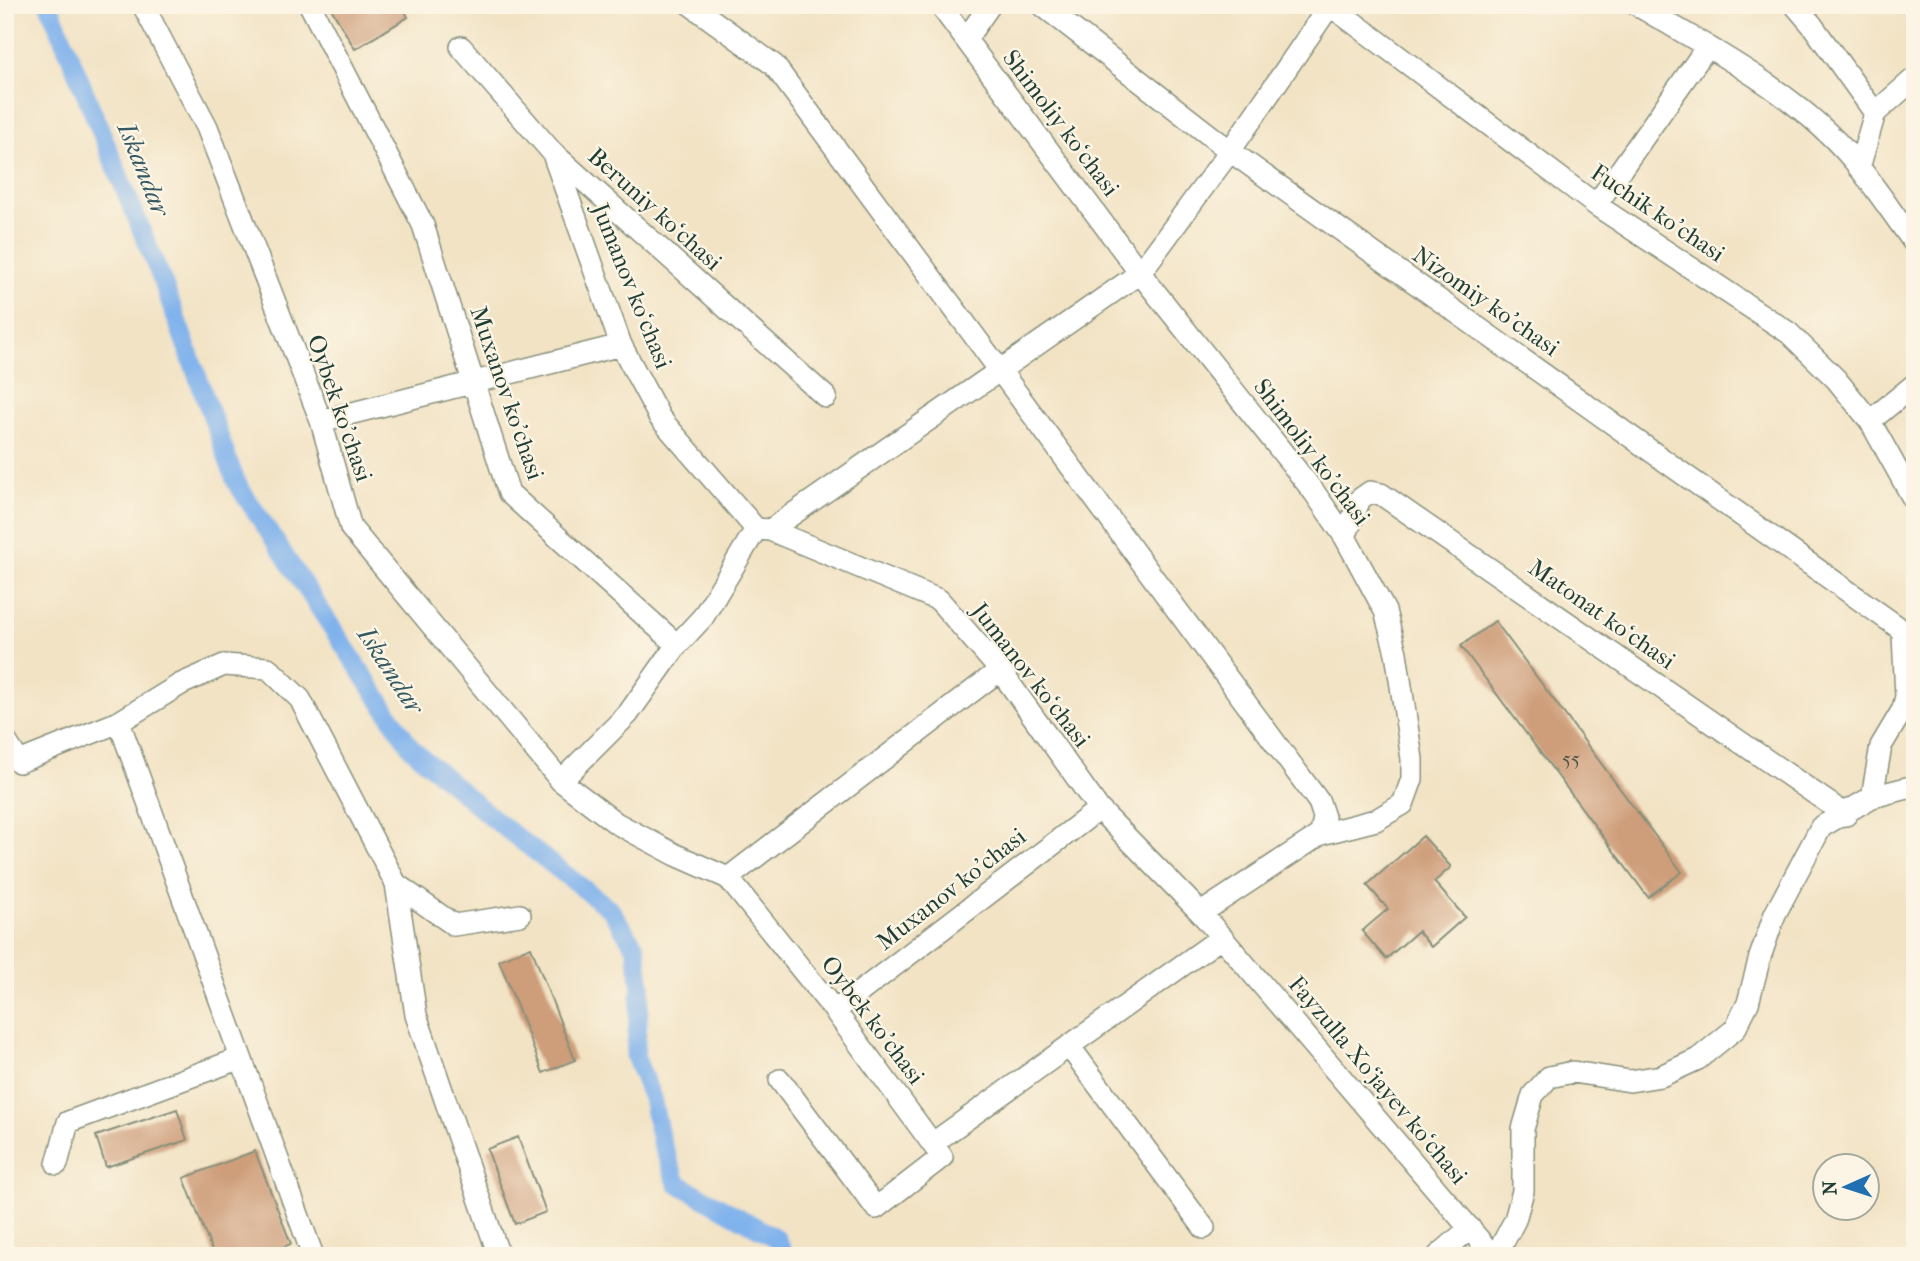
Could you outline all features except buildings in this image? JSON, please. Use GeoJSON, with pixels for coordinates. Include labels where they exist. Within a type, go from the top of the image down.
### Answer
{"type":"FeatureCollection","features":[{"type":"Feature","properties":{"kind":"street","name":"Oybek ko'chasi"},"geometry":{"type":"LineString","coordinates":[[143,5],[207,127],[321,421],[351,528],[561,781],[616,823],[676,855],[728,878],[835,1011],[933,1143]]}},
{"type":"Feature","properties":{"kind":"street","name":"Muxanov ko'chasi"},"geometry":{"type":"LineString","coordinates":[[310,5],[423,225],[509,493],[677,645]]}},
{"type":"Feature","properties":{"kind":"street"},"geometry":{"type":"LineString","coordinates":[[691,5],[774,65],[1319,802],[1324,817],[1321,834]]}},
{"type":"Feature","properties":{"kind":"street","name":"Shimoliy ko‘chasi"},"geometry":{"type":"LineString","coordinates":[[940,5],[1140,272]]}},
{"type":"Feature","properties":{"kind":"street"},"geometry":{"type":"LineString","coordinates":[[966,39],[990,5]]}},
{"type":"Feature","properties":{"kind":"street","name":"Nizomiy ko'chasi"},"geometry":{"type":"LineString","coordinates":[[1042,5],[1230,151],[1910,629]]}},
{"type":"Feature","properties":{"kind":"street"},"geometry":{"type":"LineString","coordinates":[[561,781],[628,714],[677,645],[703,617],[763,529],[999,371],[1140,272],[1230,151],[1330,5]]}},
{"type":"Feature","properties":{"kind":"street","name":"Fuchik ko'chasi"},"geometry":{"type":"LineString","coordinates":[[1330,5],[1596,205],[1789,333],[1836,379],[1870,421],[1915,502]]}},
{"type":"Feature","properties":{"kind":"street"},"geometry":{"type":"LineString","coordinates":[[1637,5],[1782,95],[1817,124],[1859,168],[1915,244]]}},
{"type":"Feature","properties":{"kind":"street"},"geometry":{"type":"LineString","coordinates":[[1795,5],[1875,113]]}},
{"type":"Feature","properties":{"kind":"street","name":"Beruniy ko‘chasi"},"geometry":{"type":"LineString","coordinates":[[461,47],[552,152],[826,397]]}},
{"type":"Feature","properties":{"kind":"street"},"geometry":{"type":"LineString","coordinates":[[1596,205],[1707,47]]}},
{"type":"Feature","properties":{"kind":"street"},"geometry":{"type":"LineString","coordinates":[[1859,168],[1875,113],[1915,78]]}},
{"type":"Feature","properties":{"kind":"street","name":"Jumanov ko‘chasi"},"geometry":{"type":"LineString","coordinates":[[552,152],[621,345],[660,418],[763,529],[939,600],[1000,670],[1099,808],[1222,937]]}},
{"type":"Feature","properties":{"kind":"street","name":"Shimoliy ko'chasi"},"geometry":{"type":"LineString","coordinates":[[1140,272],[1314,492],[1345,537],[1385,611],[1396,653],[1412,759],[1412,779],[1403,804],[1376,820],[1321,834],[1201,912]]}},
{"type":"Feature","properties":{"kind":"street"},"geometry":{"type":"LineString","coordinates":[[321,421],[621,345]]}},
{"type":"Feature","properties":{"kind":"street"},"geometry":{"type":"LineString","coordinates":[[1870,421],[1915,384]]}},
{"type":"Feature","properties":{"kind":"street","name":"Matonat ko‘chasi"},"geometry":{"type":"LineString","coordinates":[[1345,537],[1360,499],[1370,492],[1381,494],[1846,815]]}},
{"type":"Feature","properties":{"kind":"street"},"geometry":{"type":"LineString","coordinates":[[1872,797],[1881,746],[1903,709],[1906,696],[1903,642],[1910,629]]}},
{"type":"Feature","properties":{"kind":"street"},"geometry":{"type":"LineString","coordinates":[[5,740],[19,762],[119,722],[181,684],[224,665],[268,668],[300,699],[396,884],[416,1015],[499,1256]]}},
{"type":"Feature","properties":{"kind":"street"},"geometry":{"type":"LineString","coordinates":[[728,878],[1000,670]]}},
{"type":"Feature","properties":{"kind":"street"},"geometry":{"type":"LineString","coordinates":[[119,722],[313,1256]]}},
{"type":"Feature","properties":{"kind":"street"},"geometry":{"type":"LineString","coordinates":[[1494,1256],[1515,1220],[1523,1191],[1523,1129],[1533,1096],[1549,1077],[1573,1072],[1630,1081],[1661,1076],[1698,1059],[1734,1029],[1748,1003],[1775,914],[1821,827],[1846,815],[1872,797],[1915,786]]}},
{"type":"Feature","properties":{"kind":"street","name":"Muxanov ko'chasi"},"geometry":{"type":"LineString","coordinates":[[835,1011],[1099,808]]}},
{"type":"Feature","properties":{"kind":"street"},"geometry":{"type":"LineString","coordinates":[[396,884],[454,925],[520,915]]}},
{"type":"Feature","properties":{"kind":"street"},"geometry":{"type":"LineString","coordinates":[[780,1080],[876,1208],[942,1157],[933,1143],[1222,937]]}},
{"type":"Feature","properties":{"kind":"street","name":"Fayzulla Xo‘jayev ko‘chasi"},"geometry":{"type":"LineString","coordinates":[[1222,937],[1494,1256]]}},
{"type":"Feature","properties":{"kind":"street"},"geometry":{"type":"LineString","coordinates":[[1069,1046],[1204,1228]]}},
{"type":"Feature","properties":{"kind":"street"},"geometry":{"type":"LineString","coordinates":[[57,1164],[68,1122],[241,1058]]}},
{"type":"Feature","properties":{"kind":"street"},"geometry":{"type":"LineString","coordinates":[[1438,1256],[1470,1228]]}},
{"type":"Feature","properties":{"kind":"waterway","name":"Iskandar"},"geometry":{"type":"LineString","coordinates":[[49,5],[164,285],[236,482],[412,749],[497,822],[610,909],[636,948],[641,987],[635,1056],[652,1098],[661,1141],[677,1183],[776,1238],[785,1256]]}}]}
